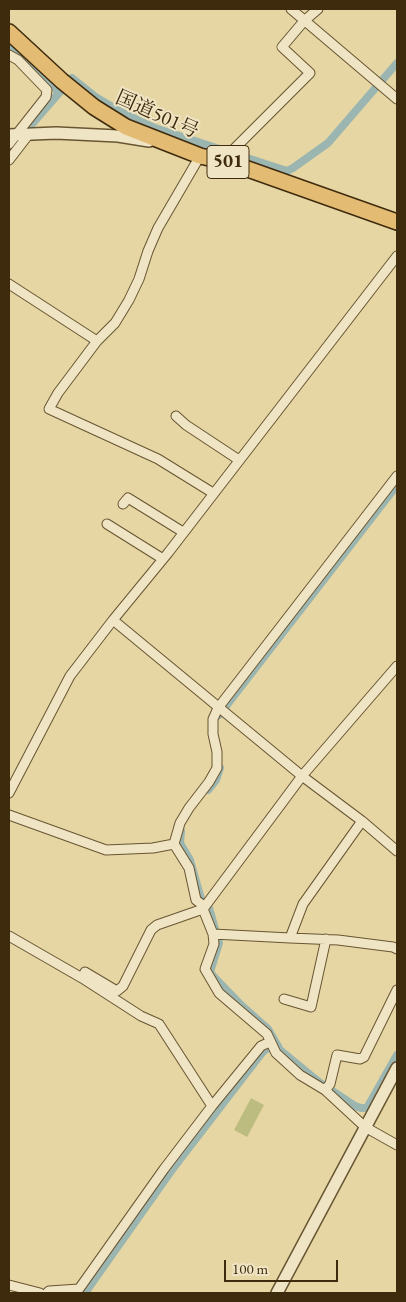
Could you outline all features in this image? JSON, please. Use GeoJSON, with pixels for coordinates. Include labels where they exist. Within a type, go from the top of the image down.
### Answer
{"type":"FeatureCollection","features":[{"type":"Feature","properties":{"kind":"highway","name":"国道501号"},"geometry":{"type":"LineString","coordinates":[[9,32],[65,84],[94,107],[126,127],[200,156],[231,156],[397,222]]}},
{"type":"Feature","properties":{"kind":"street"},"geometry":{"type":"LineString","coordinates":[[291,9],[397,99]]}},
{"type":"Feature","properties":{"kind":"street"},"geometry":{"type":"LineString","coordinates":[[231,156],[310,73],[282,47],[304,21],[318,9]]}},
{"type":"Feature","properties":{"kind":"street"},"geometry":{"type":"LineString","coordinates":[[9,55],[18,60],[47,90],[46,97],[13,134],[9,144]]}},
{"type":"Feature","properties":{"kind":"street"},"geometry":{"type":"LineString","coordinates":[[13,134],[56,132],[118,136],[171,145]]}},
{"type":"Feature","properties":{"kind":"street"},"geometry":{"type":"LineString","coordinates":[[9,160],[29,134]]}},
{"type":"Feature","properties":{"kind":"street"},"geometry":{"type":"LineString","coordinates":[[200,156],[158,228],[134,291],[115,323],[97,341],[58,393],[49,409],[158,459],[213,493]]}},
{"type":"Feature","properties":{"kind":"street"},"geometry":{"type":"LineString","coordinates":[[9,793],[70,676],[163,559],[397,256]]}},
{"type":"Feature","properties":{"kind":"street"},"geometry":{"type":"LineString","coordinates":[[9,284],[97,341]]}},
{"type":"Feature","properties":{"kind":"street"},"geometry":{"type":"LineString","coordinates":[[176,416],[186,425],[239,460]]}},
{"type":"Feature","properties":{"kind":"street"},"geometry":{"type":"LineString","coordinates":[[397,476],[213,719],[217,768],[180,823],[174,844],[189,868],[196,900],[203,907],[216,934],[205,969],[207,976],[218,993],[267,1034],[276,1053],[300,1075],[327,1088],[365,1127],[397,1145]]}},
{"type":"Feature","properties":{"kind":"street"},"geometry":{"type":"LineString","coordinates":[[123,504],[128,498],[183,532]]}},
{"type":"Feature","properties":{"kind":"street"},"geometry":{"type":"LineString","coordinates":[[107,524],[163,559]]}},
{"type":"Feature","properties":{"kind":"street"},"geometry":{"type":"LineString","coordinates":[[113,620],[302,776],[362,821],[397,851]]}},
{"type":"Feature","properties":{"kind":"street"},"geometry":{"type":"LineString","coordinates":[[82,978],[86,972],[117,990],[123,986],[151,930],[157,925],[203,907],[302,776],[397,666]]}},
{"type":"Feature","properties":{"kind":"street"},"geometry":{"type":"LineString","coordinates":[[9,815],[106,850],[152,848],[174,844]]}},
{"type":"Feature","properties":{"kind":"street"},"geometry":{"type":"LineString","coordinates":[[290,938],[304,904],[362,821]]}},
{"type":"Feature","properties":{"kind":"street"},"geometry":{"type":"LineString","coordinates":[[216,934],[326,939],[397,949]]}},
{"type":"Feature","properties":{"kind":"street"},"geometry":{"type":"LineString","coordinates":[[9,936],[82,978],[140,1016],[159,1024],[212,1106]]}},
{"type":"Feature","properties":{"kind":"street"},"geometry":{"type":"LineString","coordinates":[[288,997],[310,1006],[326,939]]}},
{"type":"Feature","properties":{"kind":"street"},"geometry":{"type":"LineString","coordinates":[[327,1088],[337,1055],[360,1059],[364,1057],[397,990]]}},
{"type":"Feature","properties":{"kind":"street"},"geometry":{"type":"LineString","coordinates":[[47,1293],[49,1291],[79,1289],[164,1169],[212,1106],[261,1046],[272,1045]]}},
{"type":"Feature","properties":{"kind":"street"},"geometry":{"type":"LineString","coordinates":[[277,1293],[397,1068]]}},
{"type":"Feature","properties":{"kind":"street"},"geometry":{"type":"LineString","coordinates":[[9,1285],[40,1293]]}},
{"type":"Feature","properties":{"kind":"green space"},"geometry":{"type":"Polygon","coordinates":[[[251,1098],[264,1105],[247,1137],[234,1130],[251,1098]]]}},
{"type":"Feature","properties":{"kind":"waterway"},"geometry":{"type":"LineString","coordinates":[[9,48],[16,51],[59,92]]}},
{"type":"Feature","properties":{"kind":"waterway"},"geometry":{"type":"LineString","coordinates":[[31,125],[72,78],[97,98],[155,128],[287,171],[328,143],[397,63]]}},
{"type":"Feature","properties":{"kind":"waterway"},"geometry":{"type":"LineString","coordinates":[[9,151],[16,142]]}},
{"type":"Feature","properties":{"kind":"waterway"},"geometry":{"type":"LineString","coordinates":[[219,715],[397,485]]}},
{"type":"Feature","properties":{"kind":"waterway"},"geometry":{"type":"LineString","coordinates":[[208,790],[216,780],[220,768]]}},
{"type":"Feature","properties":{"kind":"waterway"},"geometry":{"type":"LineString","coordinates":[[181,831],[180,843],[190,860],[201,899]]}},
{"type":"Feature","properties":{"kind":"waterway"},"geometry":{"type":"LineString","coordinates":[[209,908],[219,943],[210,972],[241,1005],[268,1029],[280,1050],[319,1082],[355,1106],[367,1108],[397,1055]]}},
{"type":"Feature","properties":{"kind":"waterway"},"geometry":{"type":"LineString","coordinates":[[85,1293],[174,1167],[261,1054],[266,1049],[278,1046]]}}]}
